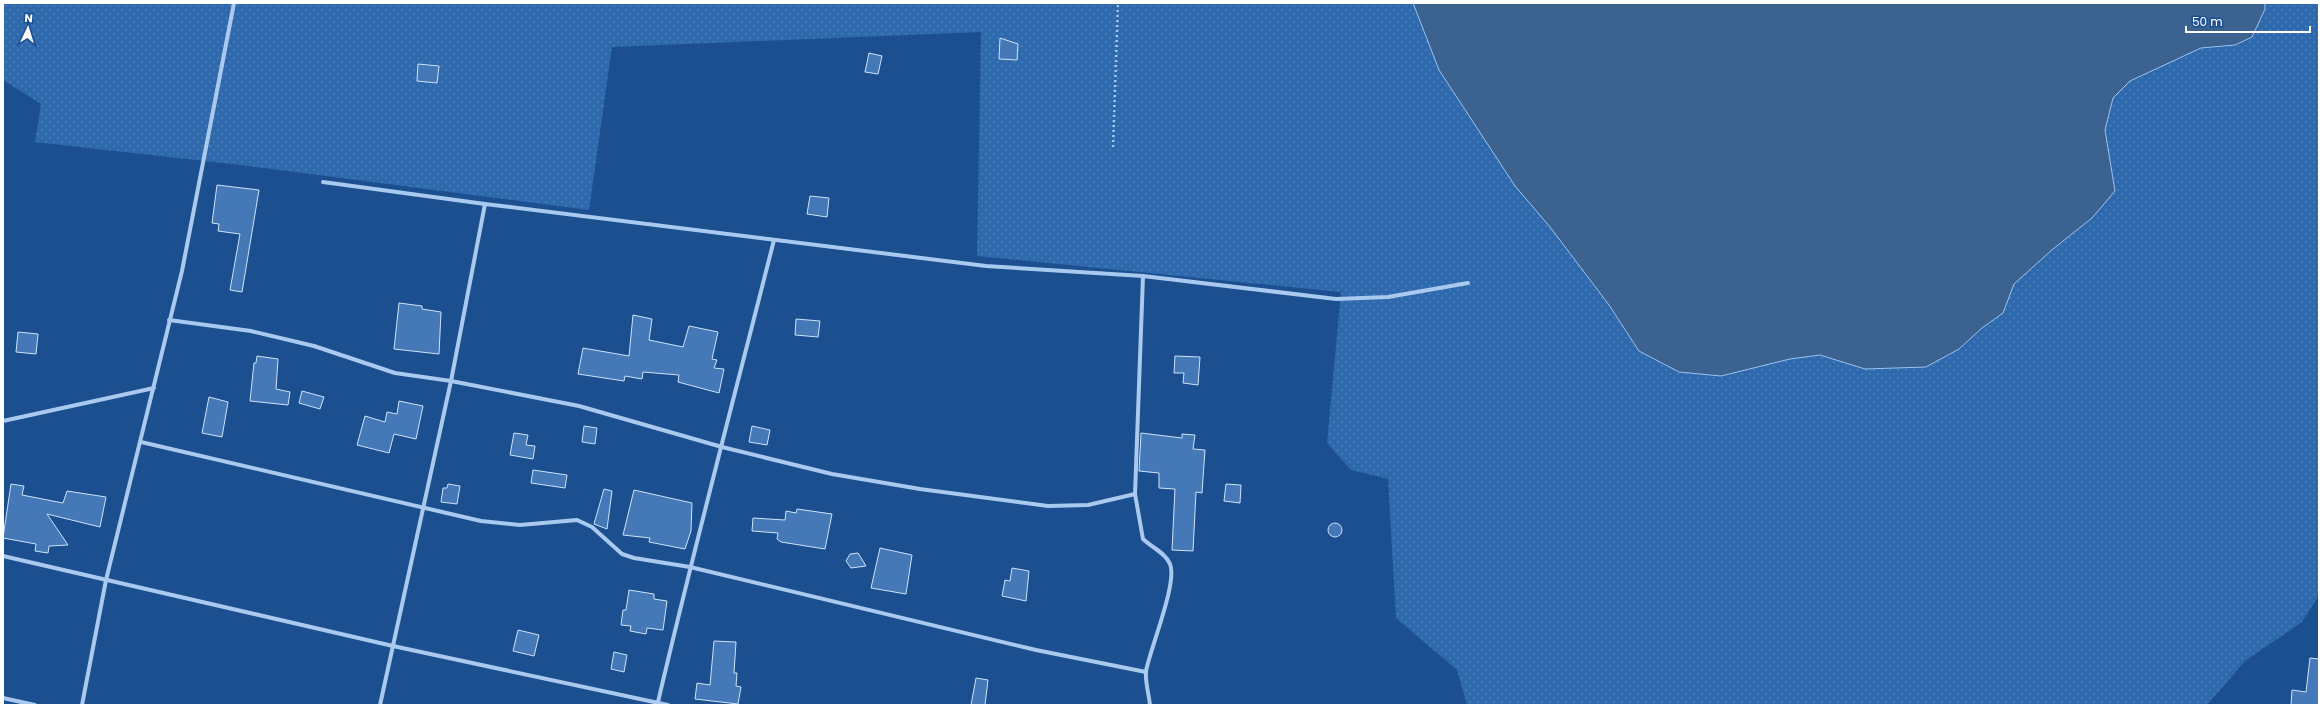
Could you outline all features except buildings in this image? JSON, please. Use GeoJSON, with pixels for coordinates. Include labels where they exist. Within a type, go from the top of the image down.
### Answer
{"type":"FeatureCollection","features":[{"type":"Feature","properties":{"kind":"street"},"geometry":{"type":"LineString","coordinates":[[82,705],[106,580],[182,271],[234,3]]}},
{"type":"Feature","properties":{"kind":"street"},"geometry":{"type":"LineString","coordinates":[[323,182],[485,204],[986,266],[1144,276],[1336,299],[1388,297],[1468,283]]}},
{"type":"Feature","properties":{"kind":"street"},"geometry":{"type":"LineString","coordinates":[[380,705],[451,381],[485,204]]}},
{"type":"Feature","properties":{"kind":"street"},"geometry":{"type":"LineString","coordinates":[[658,702],[690,567],[774,240]]}},
{"type":"Feature","properties":{"kind":"street"},"geometry":{"type":"LineString","coordinates":[[1144,276],[1135,494],[1143,539],[1162,554],[1170,564],[1171,576],[1164,609],[1146,672],[1150,705]]}},
{"type":"Feature","properties":{"kind":"street"},"geometry":{"type":"LineString","coordinates":[[169,320],[251,332],[314,346],[395,373],[451,381],[579,406],[722,446],[832,474],[920,489],[1048,506],[1088,505],[1135,494]]}},
{"type":"Feature","properties":{"kind":"street"},"geometry":{"type":"LineString","coordinates":[[3,421],[154,388]]}},
{"type":"Feature","properties":{"kind":"street"},"geometry":{"type":"LineString","coordinates":[[141,442],[480,521],[520,525],[577,520],[592,527],[622,554],[634,558],[690,567],[1036,650],[1146,672]]}},
{"type":"Feature","properties":{"kind":"street"},"geometry":{"type":"LineString","coordinates":[[3,556],[393,646],[668,705]]}},
{"type":"Feature","properties":{"kind":"street"},"geometry":{"type":"LineString","coordinates":[[3,698],[35,705]]}},
{"type":"Feature","properties":{"kind":"path"},"geometry":{"type":"LineString","coordinates":[[1113,147],[1118,3]]}},
{"type":"Feature","properties":{"kind":"shaded area"},"geometry":{"type":"Polygon","coordinates":[[[3,3],[2319,3],[2319,595],[2302,622],[2245,661],[2207,705],[1467,705],[1457,670],[1396,618],[1388,479],[1351,470],[1327,443],[1341,292],[977,256],[981,32],[612,47],[589,210],[240,165],[35,142],[41,104],[3,80],[3,3]]]}},
{"type":"Feature","properties":{"kind":"shaded area"},"geometry":{"type":"Polygon","coordinates":[[[1413,3],[2265,3],[2265,9],[2252,37],[2235,45],[2201,48],[2130,81],[2113,98],[2105,130],[2115,191],[2092,218],[2053,249],[2014,284],[2003,313],[1982,328],[1959,349],[1926,367],[1865,369],[1820,355],[1790,359],[1721,376],[1679,372],[1639,351],[1609,305],[1550,227],[1515,186],[1439,70],[1413,3]]]}}]}
